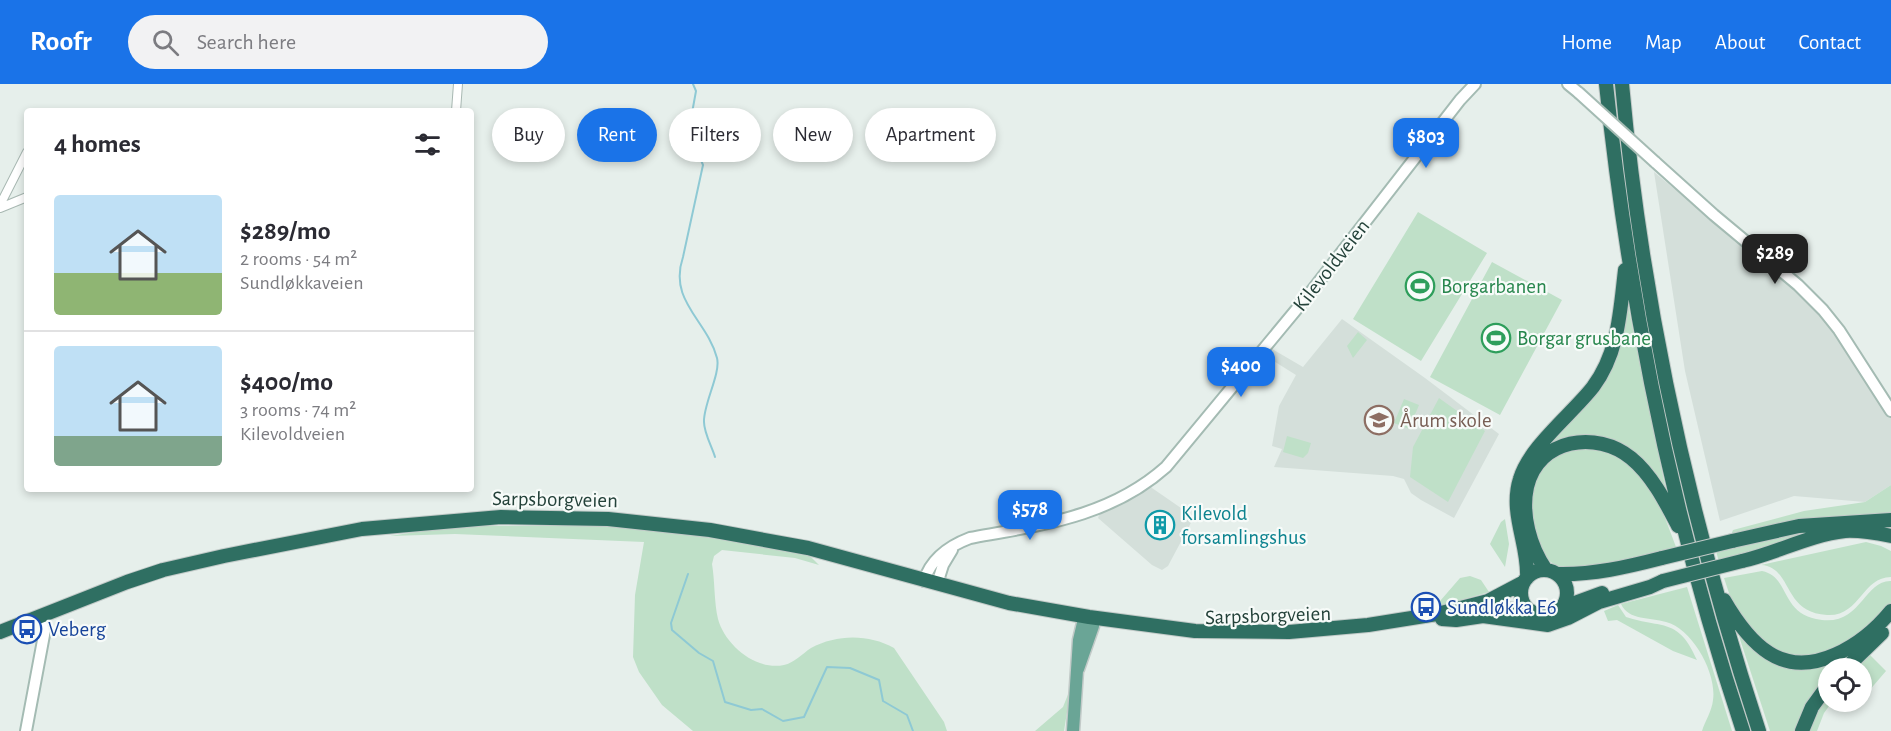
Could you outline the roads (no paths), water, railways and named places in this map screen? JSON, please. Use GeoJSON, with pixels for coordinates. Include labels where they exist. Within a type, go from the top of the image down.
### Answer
{"type":"FeatureCollection","features":[{"type":"Feature","properties":{"kind":"highway"},"geometry":{"type":"LineString","coordinates":[[1606,84],[1627,250],[1647,367],[1686,540],[1743,731]]}},
{"type":"Feature","properties":{"kind":"highway"},"geometry":{"type":"LineString","coordinates":[[1622,84],[1635,199],[1653,316],[1676,430],[1715,585],[1759,731]]}},
{"type":"Feature","properties":{"kind":"highway"},"geometry":{"type":"LineString","coordinates":[[1627,250],[1619,325],[1609,360],[1593,387],[1532,456],[1520,478],[1516,495],[1527,569],[1522,595],[1526,606],[1537,614],[1550,615],[1561,608],[1592,596],[1759,557],[1810,538],[1844,531],[1869,531],[1891,536]]}},
{"type":"Feature","properties":{"kind":"highway"},"geometry":{"type":"LineString","coordinates":[[1561,608],[1567,596],[1567,590],[1562,578],[1551,572],[1532,543],[1526,513],[1527,486],[1538,464],[1546,455],[1569,443],[1580,441],[1602,443],[1622,451],[1654,485],[1686,540]]}},
{"type":"Feature","properties":{"kind":"highway","name":"Sarpsborgveien"},"geometry":{"type":"LineString","coordinates":[[0,632],[91,595],[163,570],[224,556],[362,530],[452,520],[501,518],[608,519],[710,530],[808,548],[930,583],[1088,622],[1177,637],[1257,639],[1333,635],[1500,608],[1531,611]]}},
{"type":"Feature","properties":{"kind":"highway"},"geometry":{"type":"LineString","coordinates":[[1526,580],[1536,572],[1586,574],[1609,571],[1799,526],[1891,520]]}},
{"type":"Feature","properties":{"kind":"highway"},"geometry":{"type":"LineString","coordinates":[[1844,531],[1875,538],[1891,546]]}},
{"type":"Feature","properties":{"kind":"highway","name":"Sarpsborgveien"},"geometry":{"type":"LineString","coordinates":[[1088,622],[1204,632],[1314,631],[1437,614],[1488,601],[1526,580]]}},
{"type":"Feature","properties":{"kind":"highway"},"geometry":{"type":"LineString","coordinates":[[1442,619],[1456,620],[1483,616],[1548,625],[1568,618],[1599,602],[1663,581]]}},
{"type":"Feature","properties":{"kind":"highway"},"geometry":{"type":"LineString","coordinates":[[1715,585],[1737,620],[1751,637],[1768,652],[1788,661],[1821,660],[1837,653],[1869,633],[1891,611]]}},
{"type":"Feature","properties":{"kind":"highway"},"geometry":{"type":"LineString","coordinates":[[1856,658],[1891,624]]}},
{"type":"Feature","properties":{"kind":"highway"},"geometry":{"type":"LineString","coordinates":[[1802,731],[1812,706],[1818,698]]}},
{"type":"Feature","properties":{"kind":"main road"},"geometry":{"type":"LineString","coordinates":[[1073,731],[1079,640],[1088,622]]}},
{"type":"Feature","properties":{"kind":"street"},"geometry":{"type":"LineString","coordinates":[[456,108],[458,84]]}},
{"type":"Feature","properties":{"kind":"street","name":"Kilevoldveien"},"geometry":{"type":"LineString","coordinates":[[930,583],[960,542],[970,538],[1067,519],[1102,508],[1129,495],[1157,475],[1282,327],[1475,84]]}},
{"type":"Feature","properties":{"kind":"street"},"geometry":{"type":"LineString","coordinates":[[1568,84],[1714,215],[1798,285],[1839,330],[1891,411]]}},
{"type":"Feature","properties":{"kind":"street"},"geometry":{"type":"LineString","coordinates":[[0,206],[24,158]]}},
{"type":"Feature","properties":{"kind":"street"},"geometry":{"type":"LineString","coordinates":[[0,206],[24,198]]}},
{"type":"Feature","properties":{"kind":"street"},"geometry":{"type":"LineString","coordinates":[[26,731],[44,635],[42,616]]}},
{"type":"Feature","properties":{"kind":"waterway"},"geometry":{"type":"LineString","coordinates":[[693,84],[696,91],[690,124],[692,139],[703,165],[680,272],[685,298],[717,358],[717,372],[704,415],[704,426],[715,457]]}},
{"type":"Feature","properties":{"kind":"waterway"},"geometry":{"type":"LineString","coordinates":[[688,574],[671,623],[672,630],[699,653],[713,661],[725,702],[751,710],[762,709],[783,721],[804,717],[827,667],[850,668],[879,680],[883,701],[907,715],[913,731]]}},
{"type":"Feature","properties":{"kind":"place","name":"Borgarbanen"},"geometry":{"type":"Point","coordinates":[1420,286]}},
{"type":"Feature","properties":{"kind":"place","name":"Borgar grusbane"},"geometry":{"type":"Point","coordinates":[1496,338]}},
{"type":"Feature","properties":{"kind":"place","name":"Årum skole"},"geometry":{"type":"Point","coordinates":[1379,420]}},
{"type":"Feature","properties":{"kind":"place","name":"Kilevold forsamlingshus"},"geometry":{"type":"Point","coordinates":[1160,525]}},
{"type":"Feature","properties":{"kind":"place","name":"Sundløkka E6"},"geometry":{"type":"Point","coordinates":[1426,607]}},
{"type":"Feature","properties":{"kind":"place","name":"Veberg"},"geometry":{"type":"Point","coordinates":[27,629]}}]}
